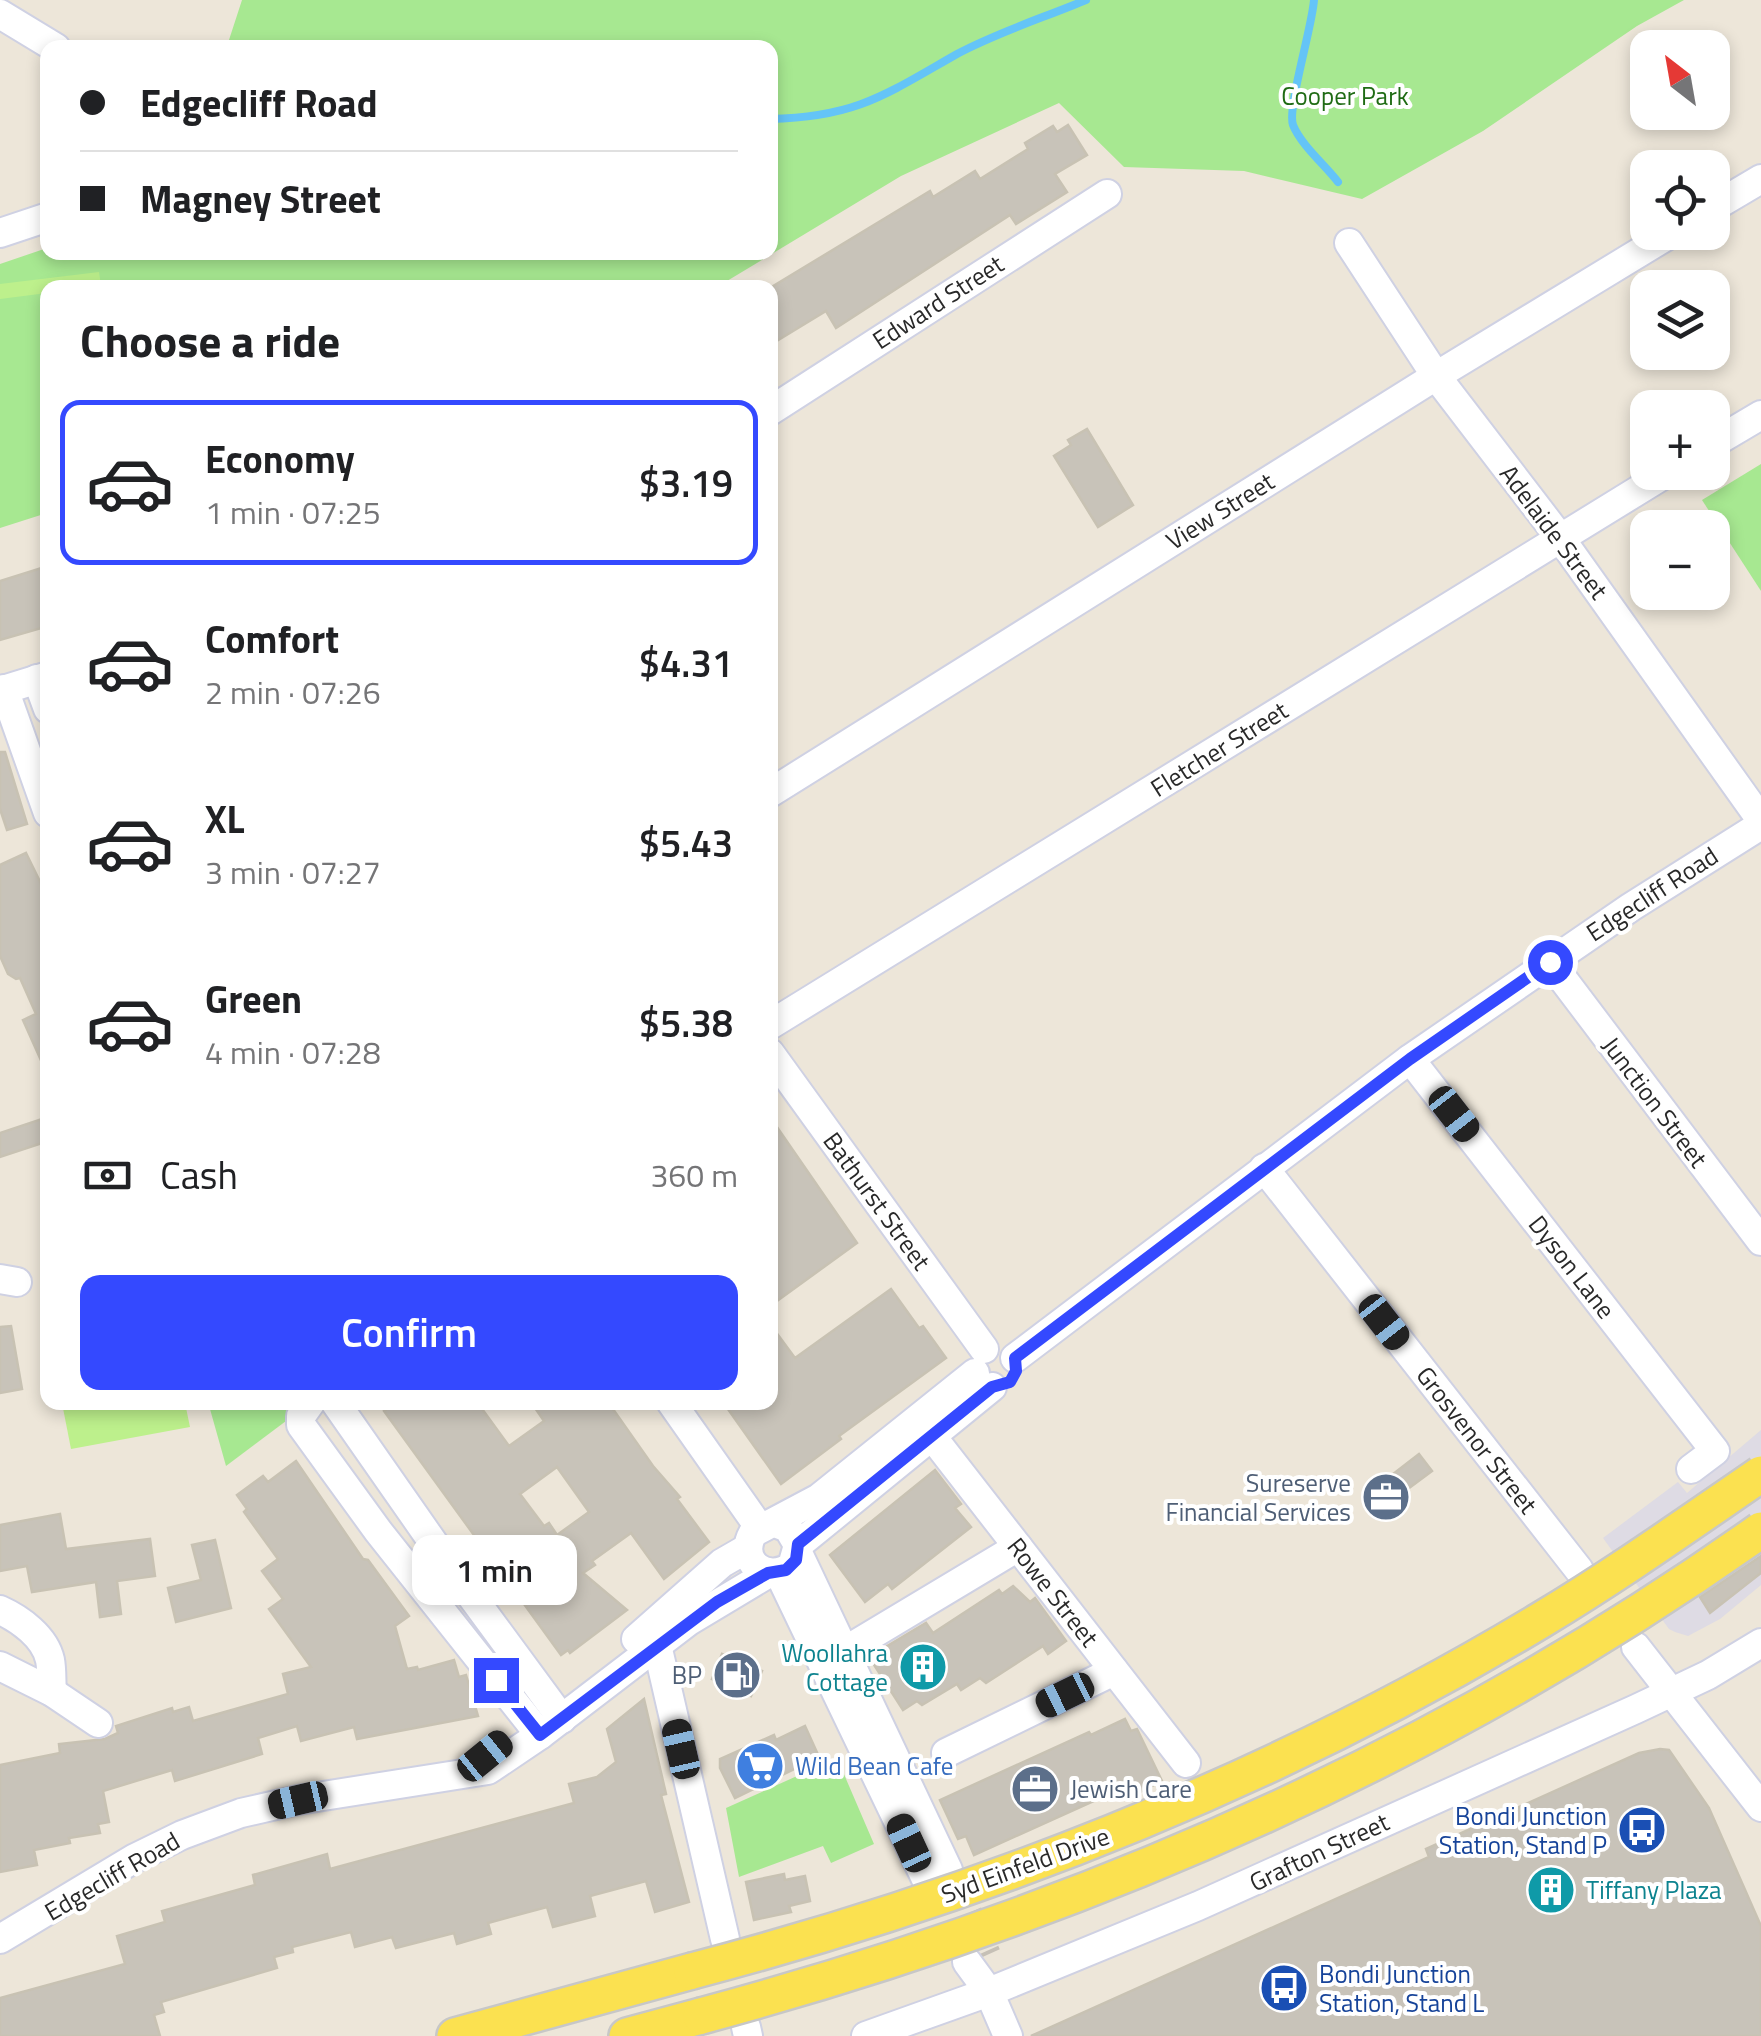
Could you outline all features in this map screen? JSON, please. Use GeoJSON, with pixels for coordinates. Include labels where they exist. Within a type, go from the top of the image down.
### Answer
{"type":"FeatureCollection","features":[{"type":"Feature","properties":{"kind":"main road","name":"Syd Einfeld Drive"},"geometry":{"type":"LineString","coordinates":[[454,2036],[785,1946],[981,1883],[1173,1808],[1358,1721],[1538,1622],[1625,1568],[1761,1474]]}},
{"type":"Feature","properties":{"kind":"main road","name":"Syd Einfeld Drive"},"geometry":{"type":"LineString","coordinates":[[627,2036],[797,1990],[999,1925],[1190,1850],[1412,1744],[1563,1660],[1761,1530]]}},
{"type":"Feature","properties":{"kind":"street"},"geometry":{"type":"LineString","coordinates":[[0,14],[43,40]]}},
{"type":"Feature","properties":{"kind":"street"},"geometry":{"type":"LineString","coordinates":[[1730,197],[1761,179]]}},
{"type":"Feature","properties":{"kind":"street","name":"Edward Street"},"geometry":{"type":"LineString","coordinates":[[778,405],[1106,194]]}},
{"type":"Feature","properties":{"kind":"street"},"geometry":{"type":"LineString","coordinates":[[0,234],[40,220]]}},
{"type":"Feature","properties":{"kind":"street","name":"Adelaide Street"},"geometry":{"type":"LineString","coordinates":[[1350,244],[1436,376],[1562,539],[1761,822]]}},
{"type":"Feature","properties":{"kind":"street","name":"View Street"},"geometry":{"type":"LineString","coordinates":[[778,787],[1643,250]]}},
{"type":"Feature","properties":{"kind":"street"},"geometry":{"type":"LineString","coordinates":[[1730,433],[1761,415]]}},
{"type":"Feature","properties":{"kind":"street","name":"Fletcher Street"},"geometry":{"type":"LineString","coordinates":[[778,1019],[1640,490]]}},
{"type":"Feature","properties":{"kind":"street"},"geometry":{"type":"LineString","coordinates":[[40,679],[2,690],[40,792]]}},
{"type":"Feature","properties":{"kind":"street","name":"Edgecliff Road"},"geometry":{"type":"LineString","coordinates":[[654,1636],[786,1561],[984,1370],[1010,1382],[1016,1371],[1015,1358],[1410,1059],[1761,822]]}},
{"type":"Feature","properties":{"kind":"street","name":"Junction Street"},"geometry":{"type":"LineString","coordinates":[[1550,962],[1761,1240]]}},
{"type":"Feature","properties":{"kind":"street","name":"Dyson Lane"},"geometry":{"type":"LineString","coordinates":[[1410,1059],[1715,1450],[1690,1469]]}},
{"type":"Feature","properties":{"kind":"street","name":"Bathurst Street"},"geometry":{"type":"LineString","coordinates":[[778,1065],[984,1370]]}},
{"type":"Feature","properties":{"kind":"street","name":"Grosvenor Street"},"geometry":{"type":"LineString","coordinates":[[1264,1168],[1578,1570]]}},
{"type":"Feature","properties":{"kind":"street"},"geometry":{"type":"LineString","coordinates":[[305,1410],[301,1424],[378,1531],[546,1720]]}},
{"type":"Feature","properties":{"kind":"street"},"geometry":{"type":"LineString","coordinates":[[341,1410],[453,1572],[546,1720]]}},
{"type":"Feature","properties":{"kind":"street"},"geometry":{"type":"LineString","coordinates":[[676,1410],[761,1533]]}},
{"type":"Feature","properties":{"kind":"street","name":"Edgecliff Road"},"geometry":{"type":"LineString","coordinates":[[0,1939],[135,1858],[241,1813],[298,1800],[488,1770],[654,1636],[722,1563],[761,1533],[925,1428]]}},
{"type":"Feature","properties":{"kind":"street","name":"Rowe Street"},"geometry":{"type":"LineString","coordinates":[[925,1428],[1186,1762]]}},
{"type":"Feature","properties":{"kind":"street"},"geometry":{"type":"LineString","coordinates":[[761,1533],[788,1528],[786,1561],[937,1874],[843,1652],[786,1561]]}},
{"type":"Feature","properties":{"kind":"street"},"geometry":{"type":"LineString","coordinates":[[761,1533],[751,1562],[786,1561]]}},
{"type":"Feature","properties":{"kind":"street"},"geometry":{"type":"LineString","coordinates":[[843,1652],[1018,1547]]}},
{"type":"Feature","properties":{"kind":"street"},"geometry":{"type":"LineString","coordinates":[[0,1610],[33,1632],[50,1657],[52,1692]]}},
{"type":"Feature","properties":{"kind":"street"},"geometry":{"type":"LineString","coordinates":[[654,1636],[725,1939]]}},
{"type":"Feature","properties":{"kind":"street","name":"Grafton Street"},"geometry":{"type":"LineString","coordinates":[[866,2036],[989,1992],[1198,1906],[1672,1692],[1761,1643]]}},
{"type":"Feature","properties":{"kind":"street"},"geometry":{"type":"LineString","coordinates":[[1636,1647],[1761,1807]]}},
{"type":"Feature","properties":{"kind":"street"},"geometry":{"type":"LineString","coordinates":[[0,1666],[52,1692],[98,1723]]}},
{"type":"Feature","properties":{"kind":"street"},"geometry":{"type":"LineString","coordinates":[[946,1753],[1114,1671]]}},
{"type":"Feature","properties":{"kind":"street"},"geometry":{"type":"LineString","coordinates":[[977,1958],[1008,2036]]}},
{"type":"Feature","properties":{"kind":"shaded area"},"geometry":{"type":"Polygon","coordinates":[[[1761,1430],[1761,1585],[1720,1619],[1688,1636],[1675,1632],[1603,1538],[1678,1482],[1687,1493],[1761,1430]]]}},
{"type":"Feature","properties":{"kind":"green space","name":"Cooper Park"},"geometry":{"type":"Polygon","coordinates":[[[242,0],[1684,0],[1630,30],[1483,131],[1362,199],[1244,171],[1124,167],[1059,103],[901,176],[778,250],[778,40],[229,40],[242,0]]]}},
{"type":"Feature","properties":{"kind":"green space","name":"Cooper Park"},"geometry":{"type":"Polygon","coordinates":[[[40,250],[40,260],[762,260],[729,280],[40,280],[40,515],[0,528],[0,264],[40,250]]]}},
{"type":"Feature","properties":{"kind":"green space"},"geometry":{"type":"Polygon","coordinates":[[[99,272],[100,280],[40,280],[40,294],[0,299],[0,284],[99,272]]]}},
{"type":"Feature","properties":{"kind":"green space"},"geometry":{"type":"Polygon","coordinates":[[[1761,464],[1761,591],[1730,543],[1730,510],[1708,510],[1702,500],[1718,490],[1730,490],[1730,483],[1761,464]]]}},
{"type":"Feature","properties":{"kind":"green space"},"geometry":{"type":"Polygon","coordinates":[[[63,1410],[186,1410],[190,1427],[71,1449],[63,1410]]]}},
{"type":"Feature","properties":{"kind":"green space"},"geometry":{"type":"Polygon","coordinates":[[[210,1410],[301,1410],[226,1466],[210,1410]]]}},
{"type":"Feature","properties":{"kind":"green space"},"geometry":{"type":"Polygon","coordinates":[[[837,1758],[874,1844],[831,1863],[823,1846],[739,1877],[726,1808],[837,1758]]]}},
{"type":"Feature","properties":{"kind":"building"},"geometry":{"type":"Polygon","coordinates":[[[1068,125],[1087,155],[1055,174],[1067,192],[1016,224],[1010,215],[836,328],[826,311],[778,340],[778,283],[930,191],[933,197],[975,171],[980,179],[1028,149],[1025,143],[1053,126],[1057,132],[1068,125]]]}},
{"type":"Feature","properties":{"kind":"building"},"geometry":{"type":"Polygon","coordinates":[[[1087,429],[1133,505],[1098,527],[1054,456],[1071,445],[1068,440],[1087,429]]]}},
{"type":"Feature","properties":{"kind":"building"},"geometry":{"type":"Polygon","coordinates":[[[40,568],[40,628],[0,640],[0,581],[40,568]]]}},
{"type":"Feature","properties":{"kind":"building"},"geometry":{"type":"Polygon","coordinates":[[[0,752],[5,752],[27,824],[7,830],[0,809],[0,752]]]}},
{"type":"Feature","properties":{"kind":"building"},"geometry":{"type":"Polygon","coordinates":[[[26,853],[40,882],[40,1058],[23,1020],[36,1014],[20,978],[8,974],[0,956],[0,865],[26,853]]]}},
{"type":"Feature","properties":{"kind":"building"},"geometry":{"type":"Polygon","coordinates":[[[40,1120],[40,1144],[0,1157],[0,1133],[40,1120]]]}},
{"type":"Feature","properties":{"kind":"building"},"geometry":{"type":"Polygon","coordinates":[[[778,1129],[857,1243],[778,1300],[778,1129]]]}},
{"type":"Feature","properties":{"kind":"building"},"geometry":{"type":"Polygon","coordinates":[[[891,1289],[946,1358],[781,1484],[729,1410],[778,1410],[778,1335],[795,1358],[891,1289]]]}},
{"type":"Feature","properties":{"kind":"building"},"geometry":{"type":"Polygon","coordinates":[[[11,1326],[22,1389],[0,1393],[0,1327],[11,1326]]]}},
{"type":"Feature","properties":{"kind":"building"},"geometry":{"type":"Polygon","coordinates":[[[385,1410],[483,1410],[509,1446],[544,1421],[536,1410],[614,1410],[680,1497],[677,1499],[709,1542],[664,1579],[631,1533],[592,1561],[595,1565],[583,1573],[627,1610],[570,1653],[568,1650],[561,1655],[385,1410]],[[557,1467],[520,1494],[544,1526],[549,1523],[557,1535],[589,1512],[557,1467]]]}},
{"type":"Feature","properties":{"kind":"building"},"geometry":{"type":"Polygon","coordinates":[[[1419,1454],[1432,1471],[1401,1494],[1388,1478],[1419,1454]]]}},
{"type":"Feature","properties":{"kind":"building"},"geometry":{"type":"Polygon","coordinates":[[[296,1461],[363,1559],[368,1560],[409,1616],[395,1626],[407,1669],[418,1670],[454,1660],[459,1677],[466,1675],[478,1716],[357,1739],[354,1727],[301,1741],[297,1726],[258,1738],[262,1754],[175,1781],[172,1770],[103,1791],[109,1822],[98,1824],[100,1833],[34,1850],[37,1865],[0,1872],[0,1765],[60,1753],[59,1744],[105,1739],[118,1733],[116,1726],[172,1708],[173,1712],[189,1707],[193,1721],[288,1694],[283,1674],[311,1667],[269,1609],[283,1599],[262,1571],[278,1559],[244,1512],[247,1509],[237,1495],[263,1476],[268,1482],[296,1461]]]}},
{"type":"Feature","properties":{"kind":"building"},"geometry":{"type":"Polygon","coordinates":[[[935,1470],[961,1504],[955,1508],[971,1527],[892,1589],[888,1584],[865,1602],[830,1555],[935,1470]]]}},
{"type":"Feature","properties":{"kind":"building"},"geometry":{"type":"Polygon","coordinates":[[[60,1514],[66,1549],[150,1539],[155,1576],[117,1581],[121,1614],[100,1617],[96,1582],[32,1592],[27,1566],[0,1571],[0,1525],[60,1514]]]}},
{"type":"Feature","properties":{"kind":"building"},"geometry":{"type":"Polygon","coordinates":[[[215,1540],[231,1608],[176,1622],[168,1588],[201,1580],[192,1545],[215,1540]]]}},
{"type":"Feature","properties":{"kind":"building"},"geometry":{"type":"Polygon","coordinates":[[[1761,1556],[1761,1573],[1710,1613],[1700,1597],[1761,1556]]]}},
{"type":"Feature","properties":{"kind":"building"},"geometry":{"type":"Polygon","coordinates":[[[1013,1586],[1030,1602],[1035,1598],[1066,1641],[1048,1654],[1043,1646],[986,1683],[980,1678],[961,1690],[957,1684],[922,1705],[917,1701],[903,1710],[869,1657],[926,1623],[933,1633],[999,1590],[1002,1594],[1013,1586]]]}},
{"type":"Feature","properties":{"kind":"building","name":"BP"},"geometry":{"type":"Polygon","coordinates":[[[722,1654],[762,1671],[751,1696],[712,1679],[722,1654]]]}},
{"type":"Feature","properties":{"kind":"building"},"geometry":{"type":"Polygon","coordinates":[[[644,1699],[666,1794],[661,1795],[689,1902],[655,1912],[646,1881],[590,1896],[595,1916],[553,1927],[547,1907],[488,1923],[491,1934],[457,1944],[454,1933],[396,1948],[392,1937],[355,1947],[351,1932],[292,1947],[293,1952],[274,1957],[277,1968],[161,2002],[164,2012],[154,2015],[160,2036],[0,2036],[0,1998],[125,1964],[117,1936],[165,1922],[162,1911],[255,1885],[253,1875],[327,1854],[330,1869],[574,1803],[569,1784],[597,1777],[616,1762],[607,1729],[644,1699]]]}},
{"type":"Feature","properties":{"kind":"building","name":"Jewish Care"},"geometry":{"type":"Polygon","coordinates":[[[1125,1719],[1131,1731],[1137,1729],[1162,1781],[1134,1795],[1129,1785],[974,1855],[966,1836],[958,1839],[940,1800],[1125,1719]]]}},
{"type":"Feature","properties":{"kind":"building","name":"Wild Bean Cafe"},"geometry":{"type":"Polygon","coordinates":[[[805,1726],[819,1757],[735,1798],[720,1768],[720,1759],[805,1726]]]}},
{"type":"Feature","properties":{"kind":"building","name":"Tiffany Plaza"},"geometry":{"type":"Polygon","coordinates":[[[1669,1750],[1709,1808],[1761,1926],[1761,2036],[1031,2036],[1429,1857],[1426,1849],[1639,1753],[1669,1750]]]}},
{"type":"Feature","properties":{"kind":"building"},"geometry":{"type":"Polygon","coordinates":[[[784,1874],[785,1880],[805,1876],[810,1901],[789,1906],[791,1912],[754,1920],[746,1882],[784,1874]]]}},
{"type":"Feature","properties":{"kind":"waterway"},"geometry":{"type":"LineString","coordinates":[[778,118],[825,114],[869,101],[973,46],[1086,0]]}},
{"type":"Feature","properties":{"kind":"waterway"},"geometry":{"type":"LineString","coordinates":[[1314,0],[1293,102],[1293,125],[1338,182]]}},
{"type":"Feature","properties":{"kind":"tunnel"},"geometry":{"type":"LineString","coordinates":[[951,1875],[987,1955]]}},
{"type":"Feature","properties":{"kind":"place","name":"Sureserve Financial Services"},"geometry":{"type":"Point","coordinates":[1386,1497]}},
{"type":"Feature","properties":{"kind":"place","name":"Woollahra Cottage"},"geometry":{"type":"Point","coordinates":[923,1667]}},
{"type":"Feature","properties":{"kind":"place","name":"BP"},"geometry":{"type":"Point","coordinates":[737,1675]}},
{"type":"Feature","properties":{"kind":"place","name":"Wild Bean Cafe"},"geometry":{"type":"Point","coordinates":[760,1766]}},
{"type":"Feature","properties":{"kind":"place","name":"Jewish Care"},"geometry":{"type":"Point","coordinates":[1035,1789]}},
{"type":"Feature","properties":{"kind":"place","name":"Bondi Junction Station, Stand P"},"geometry":{"type":"Point","coordinates":[1642,1830]}},
{"type":"Feature","properties":{"kind":"place","name":"Tiffany Plaza"},"geometry":{"type":"Point","coordinates":[1551,1890]}},
{"type":"Feature","properties":{"kind":"place","name":"Bondi Junction Station, Stand L"},"geometry":{"type":"Point","coordinates":[1284,1988]}},
{"type":"Feature","properties":{"kind":"route"},"geometry":{"type":"LineString","coordinates":[[496,1680],[540,1735],[717,1602],[768,1573],[792,1566],[798,1544],[831,1515],[992,1387],[1010,1382],[1016,1371],[1015,1358],[1410,1059],[1550,962]]}}]}
